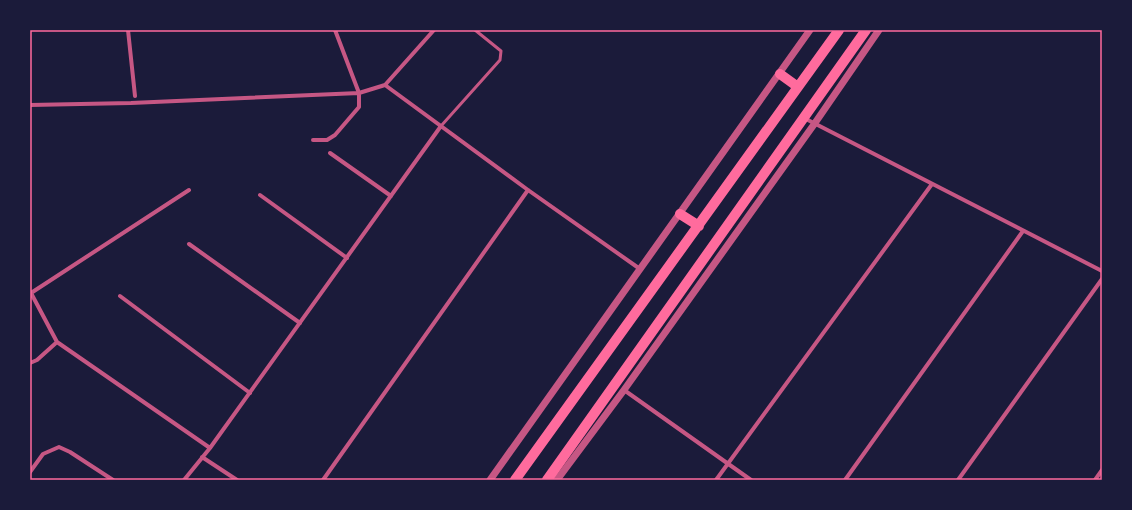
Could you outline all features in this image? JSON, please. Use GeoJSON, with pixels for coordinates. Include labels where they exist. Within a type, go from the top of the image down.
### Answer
{"type":"FeatureCollection","features":[{"type":"Feature","properties":{"kind":"main road"},"geometry":{"type":"LineString","coordinates":[[515,480],[840,30]]}},
{"type":"Feature","properties":{"kind":"main road"},"geometry":{"type":"LineString","coordinates":[[547,480],[866,30]]}},
{"type":"Feature","properties":{"kind":"main road"},"geometry":{"type":"LineString","coordinates":[[780,74],[798,87]]}},
{"type":"Feature","properties":{"kind":"main road"},"geometry":{"type":"LineString","coordinates":[[680,214],[699,226]]}},
{"type":"Feature","properties":{"kind":"street"},"geometry":{"type":"LineString","coordinates":[[128,30],[135,96]]}},
{"type":"Feature","properties":{"kind":"street"},"geometry":{"type":"LineString","coordinates":[[313,140],[327,140],[335,135],[359,107],[359,93],[335,30]]}},
{"type":"Feature","properties":{"kind":"street"},"geometry":{"type":"LineString","coordinates":[[30,105],[131,103],[359,93],[384,85],[434,30]]}},
{"type":"Feature","properties":{"kind":"street"},"geometry":{"type":"LineString","coordinates":[[490,480],[810,30]]}},
{"type":"Feature","properties":{"kind":"street"},"geometry":{"type":"LineString","coordinates":[[557,480],[624,390],[815,123],[879,30]]}},
{"type":"Feature","properties":{"kind":"street"},"geometry":{"type":"LineString","coordinates":[[384,85],[528,190],[640,269]]}},
{"type":"Feature","properties":{"kind":"street"},"geometry":{"type":"LineString","coordinates":[[804,118],[1102,271]]}},
{"type":"Feature","properties":{"kind":"street"},"geometry":{"type":"LineString","coordinates":[[184,480],[210,448],[250,393],[441,126]]}},
{"type":"Feature","properties":{"kind":"street"},"geometry":{"type":"LineString","coordinates":[[330,154],[391,196]]}},
{"type":"Feature","properties":{"kind":"street"},"geometry":{"type":"LineString","coordinates":[[716,480],[932,184]]}},
{"type":"Feature","properties":{"kind":"street"},"geometry":{"type":"LineString","coordinates":[[189,190],[30,292],[57,342],[210,448]]}},
{"type":"Feature","properties":{"kind":"street"},"geometry":{"type":"LineString","coordinates":[[323,480],[528,190]]}},
{"type":"Feature","properties":{"kind":"street"},"geometry":{"type":"LineString","coordinates":[[260,195],[347,258]]}},
{"type":"Feature","properties":{"kind":"street"},"geometry":{"type":"LineString","coordinates":[[845,480],[1023,231]]}},
{"type":"Feature","properties":{"kind":"street"},"geometry":{"type":"LineString","coordinates":[[189,244],[300,323]]}},
{"type":"Feature","properties":{"kind":"street"},"geometry":{"type":"LineString","coordinates":[[958,480],[1102,279]]}},
{"type":"Feature","properties":{"kind":"street"},"geometry":{"type":"LineString","coordinates":[[120,296],[250,393]]}},
{"type":"Feature","properties":{"kind":"street"},"geometry":{"type":"LineString","coordinates":[[30,363],[37,360],[57,342]]}},
{"type":"Feature","properties":{"kind":"street"},"geometry":{"type":"LineString","coordinates":[[624,390],[751,480]]}},
{"type":"Feature","properties":{"kind":"street"},"geometry":{"type":"LineString","coordinates":[[30,472],[43,454],[59,447],[70,452],[113,480]]}},
{"type":"Feature","properties":{"kind":"street"},"geometry":{"type":"LineString","coordinates":[[202,457],[237,480]]}},
{"type":"Feature","properties":{"kind":"street"},"geometry":{"type":"LineString","coordinates":[[1095,480],[1102,470]]}},
{"type":"Feature","properties":{"kind":"lane"},"geometry":{"type":"LineString","coordinates":[[441,126],[500,60],[501,51],[475,30]]}}]}
